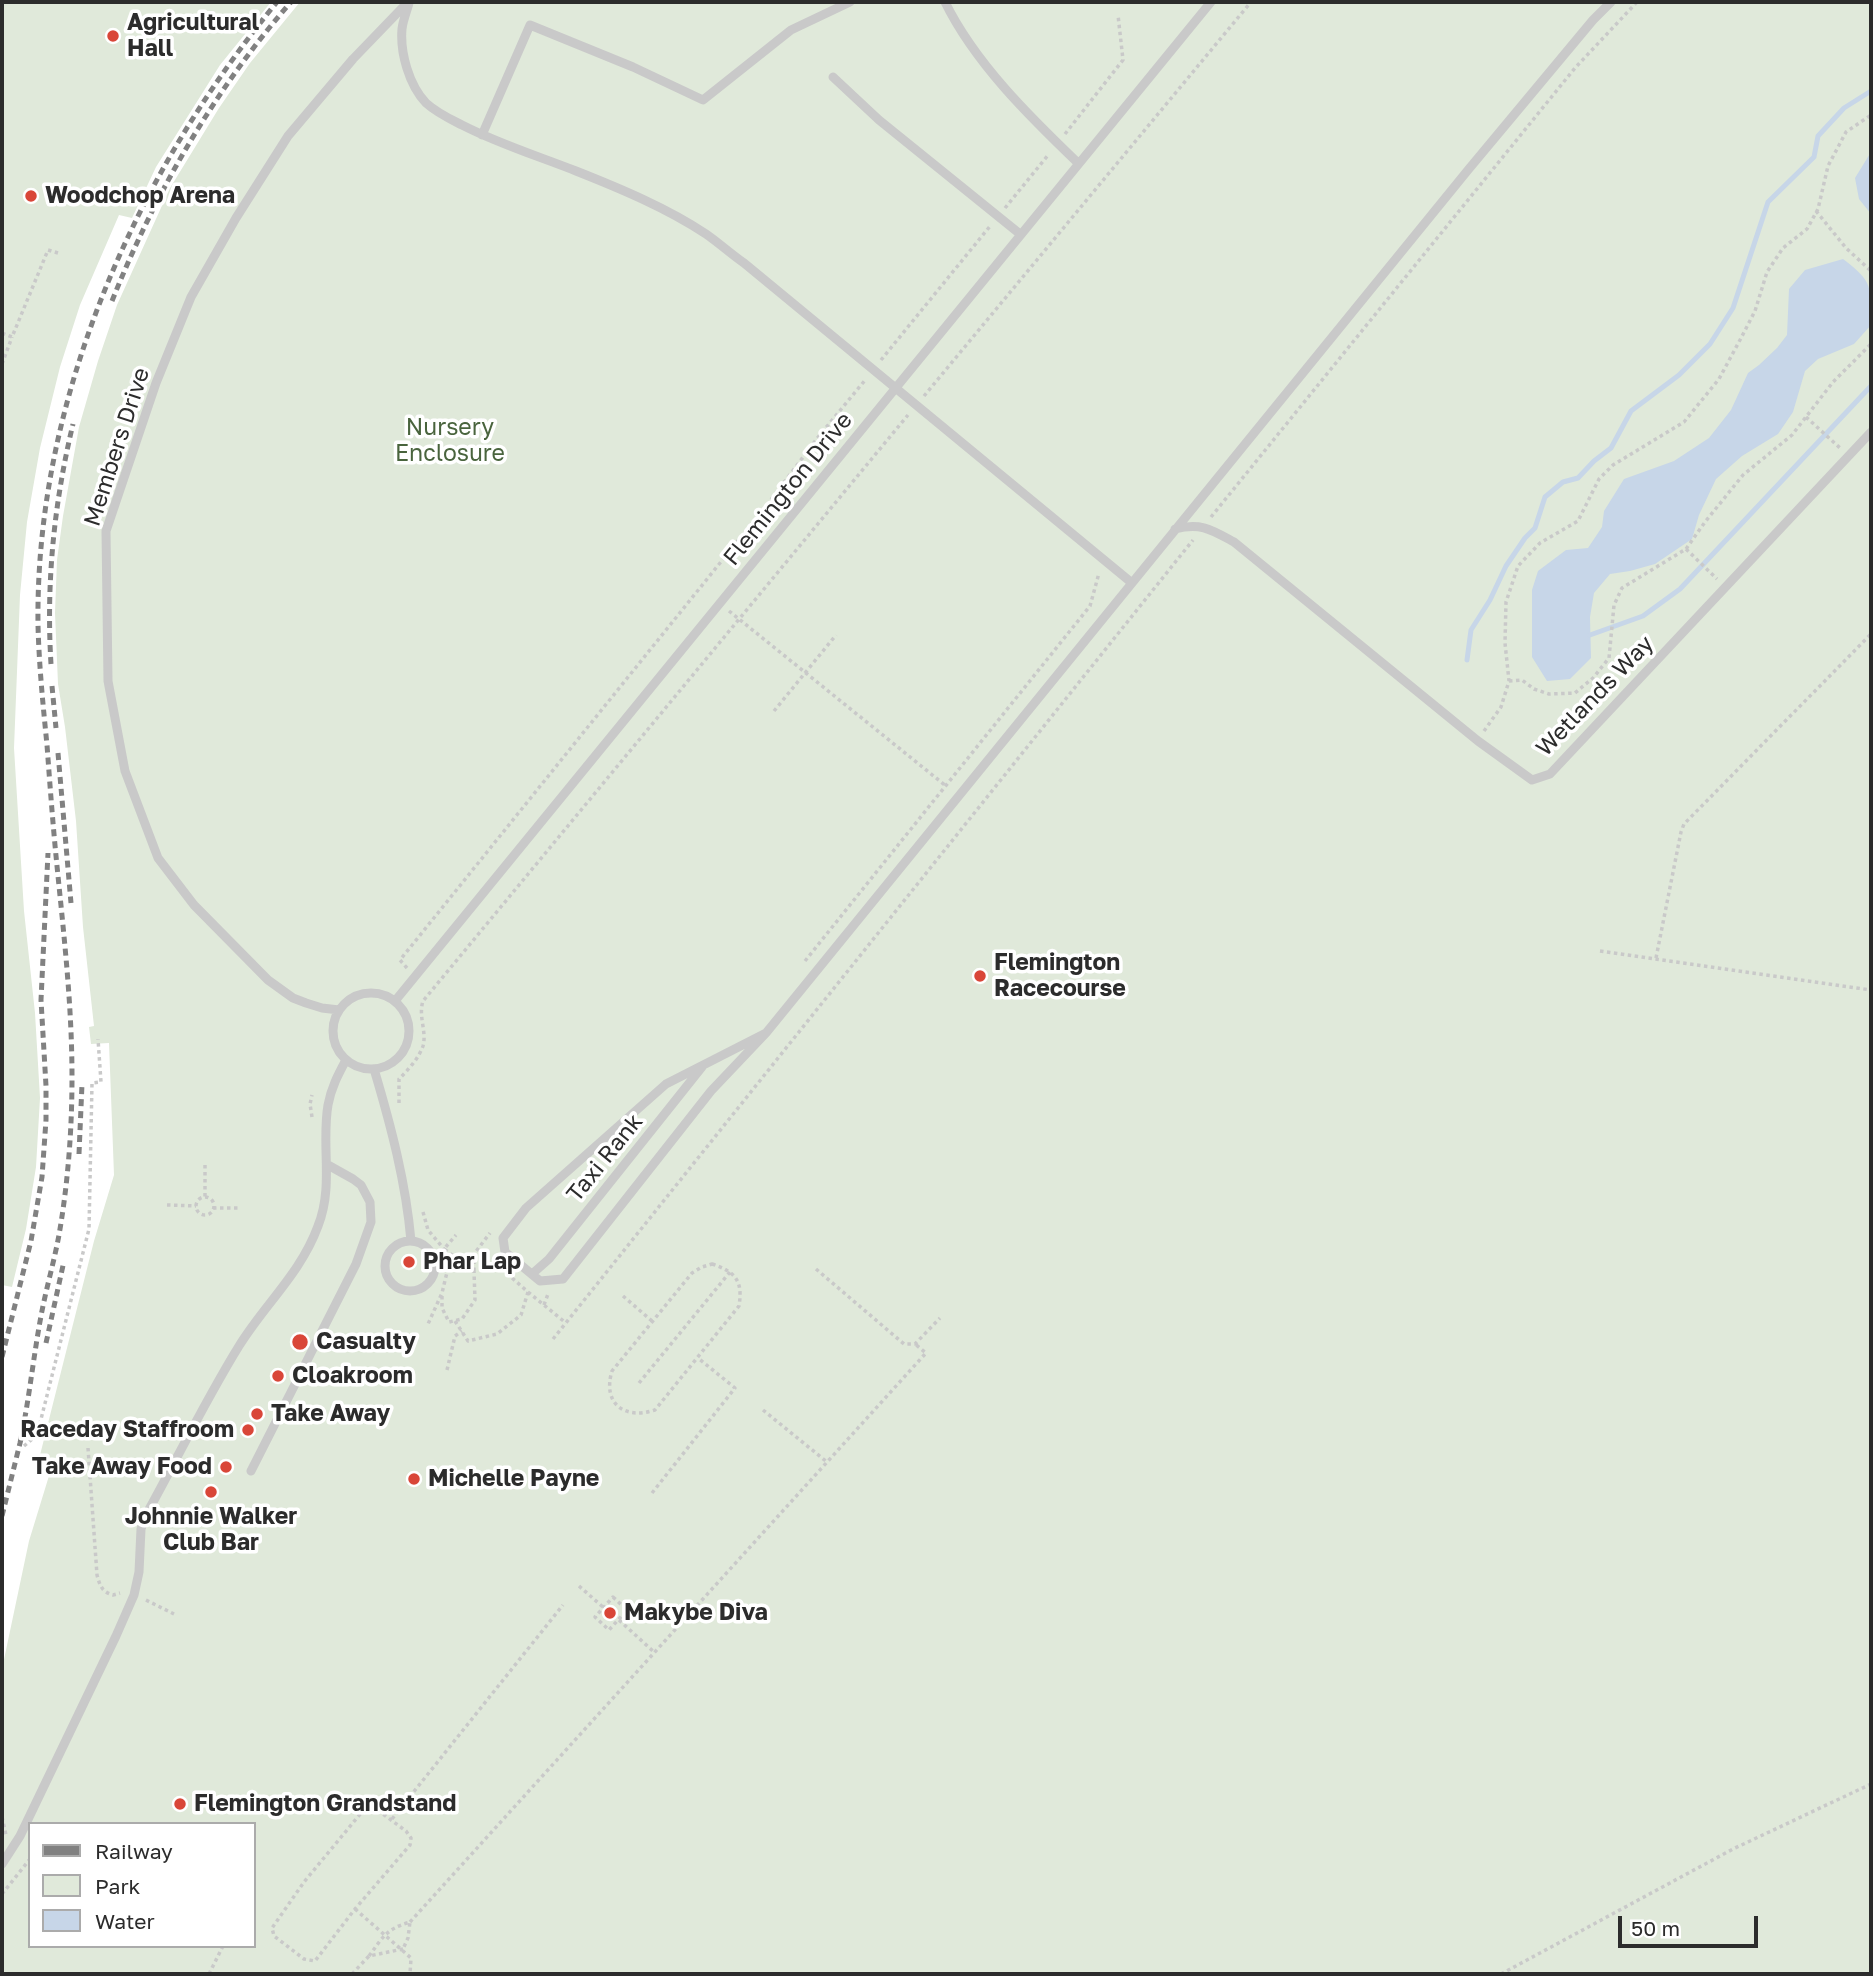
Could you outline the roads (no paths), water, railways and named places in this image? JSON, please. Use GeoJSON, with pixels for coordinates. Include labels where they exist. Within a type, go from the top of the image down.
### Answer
{"type":"FeatureCollection","features":[{"type":"Feature","properties":{"kind":"lane"},"geometry":{"type":"LineString","coordinates":[[409,2],[402,26],[402,49],[408,71],[425,102],[440,114],[482,135],[621,191],[671,214],[705,234],[744,263],[1132,583]]}},
{"type":"Feature","properties":{"kind":"lane","name":"Members Drive"},"geometry":{"type":"LineString","coordinates":[[339,1010],[322,1008],[293,998],[268,980],[194,905],[158,858],[125,771],[108,681],[106,531],[156,383],[191,297],[236,218],[288,136],[353,59],[409,2]]}},
{"type":"Feature","properties":{"kind":"lane"},"geometry":{"type":"LineString","coordinates":[[482,135],[530,25],[633,67],[703,100],[791,30],[850,2]]}},
{"type":"Feature","properties":{"kind":"lane"},"geometry":{"type":"LineString","coordinates":[[945,2],[971,46],[1020,105],[1079,163]]}},
{"type":"Feature","properties":{"kind":"lane","name":"Flemington Drive"},"geometry":{"type":"LineString","coordinates":[[395,1001],[1211,2]]}},
{"type":"Feature","properties":{"kind":"lane"},"geometry":{"type":"LineString","coordinates":[[766,1033],[666,1083],[526,1208],[503,1238],[505,1252],[540,1280],[563,1279],[710,1091],[766,1033],[1468,170],[1611,2]]}},
{"type":"Feature","properties":{"kind":"lane"},"geometry":{"type":"LineString","coordinates":[[833,77],[879,120],[1020,234]]}},
{"type":"Feature","properties":{"kind":"lane","name":"Wetlands Way"},"geometry":{"type":"LineString","coordinates":[[1175,529],[1192,525],[1215,532],[1234,542],[1478,741],[1532,780],[1550,774],[1871,432]]}},
{"type":"Feature","properties":{"kind":"lane"},"geometry":{"type":"LineString","coordinates":[[372,992],[395,1001],[407,1018],[409,1029],[404,1051],[387,1065],[374,1069],[364,1069],[346,1060],[334,1043],[332,1032],[339,1010],[348,1000],[359,994],[372,992]]}},
{"type":"Feature","properties":{"kind":"lane"},"geometry":{"type":"LineString","coordinates":[[2,1864],[20,1836],[134,1595],[139,1572],[141,1529],[146,1515],[239,1346],[294,1273],[319,1225],[328,1165],[328,1103],[333,1084],[346,1060]]}},
{"type":"Feature","properties":{"kind":"lane","name":"Taxi Rank"},"geometry":{"type":"LineString","coordinates":[[532,1273],[549,1259],[706,1063]]}},
{"type":"Feature","properties":{"kind":"lane"},"geometry":{"type":"LineString","coordinates":[[374,1069],[387,1113],[407,1203],[411,1241]]}},
{"type":"Feature","properties":{"kind":"lane"},"geometry":{"type":"LineString","coordinates":[[251,1471],[356,1264],[371,1222],[370,1202],[360,1185],[353,1178],[328,1165]]}},
{"type":"Feature","properties":{"kind":"lane"},"geometry":{"type":"LineString","coordinates":[[411,1241],[426,1247],[435,1262],[435,1271],[426,1285],[410,1291],[395,1286],[386,1273],[385,1265],[390,1251],[411,1241]]}},
{"type":"Feature","properties":{"kind":"water"},"geometry":{"type":"Polygon","coordinates":[[[1871,152],[1871,214],[1859,199],[1855,178],[1871,152]]]}},
{"type":"Feature","properties":{"kind":"water"},"geometry":{"type":"Polygon","coordinates":[[[1843,259],[1860,273],[1868,286],[1871,325],[1854,344],[1818,359],[1805,371],[1793,412],[1778,434],[1742,456],[1716,479],[1699,515],[1692,539],[1655,564],[1610,574],[1594,593],[1590,617],[1591,658],[1570,679],[1547,681],[1532,657],[1532,590],[1538,571],[1566,550],[1588,548],[1602,527],[1604,511],[1624,479],[1674,461],[1709,438],[1731,410],[1748,373],[1777,348],[1787,335],[1789,289],[1805,270],[1843,259]]]}},
{"type":"Feature","properties":{"kind":"waterway"},"geometry":{"type":"LineString","coordinates":[[1467,660],[1471,630],[1490,600],[1506,566],[1535,528],[1545,497],[1563,482],[1578,478],[1611,448],[1631,411],[1679,375],[1710,344],[1733,308],[1768,202],[1814,157],[1818,136],[1844,108],[1871,91]]}},
{"type":"Feature","properties":{"kind":"waterway"},"geometry":{"type":"LineString","coordinates":[[1590,635],[1643,616],[1680,589],[1871,386]]}},
{"type":"Feature","properties":{"kind":"railway"},"geometry":{"type":"LineString","coordinates":[[20,1443],[41,1316],[62,1215],[71,1117],[72,1050],[69,997],[38,625],[42,541],[54,457],[75,374],[104,293],[139,215],[180,140],[226,69],[277,2]]}},
{"type":"Feature","properties":{"kind":"railway"},"geometry":{"type":"LineString","coordinates":[[112,301],[147,221],[189,144],[237,71],[291,2]]}},
{"type":"Feature","properties":{"kind":"railway"},"geometry":{"type":"LineString","coordinates":[[51,664],[53,543],[73,424]]}},
{"type":"Feature","properties":{"kind":"railway"},"geometry":{"type":"LineString","coordinates":[[52,686],[56,728]]}},
{"type":"Feature","properties":{"kind":"railway"},"geometry":{"type":"LineString","coordinates":[[58,753],[71,903]]}},
{"type":"Feature","properties":{"kind":"railway"},"geometry":{"type":"LineString","coordinates":[[2,1357],[31,1241],[42,1177],[46,1086],[41,1000],[48,853]]}},
{"type":"Feature","properties":{"kind":"railway"},"geometry":{"type":"LineString","coordinates":[[79,1154],[82,1084]]}},
{"type":"Feature","properties":{"kind":"railway"},"geometry":{"type":"LineString","coordinates":[[46,1343],[64,1261]]}},
{"type":"Feature","properties":{"kind":"railway"},"geometry":{"type":"LineString","coordinates":[[2,1516],[22,1435]]}},
{"type":"Feature","properties":{"kind":"place","name":"Agricultural Hall"},"geometry":{"type":"Point","coordinates":[113,36]}},
{"type":"Feature","properties":{"kind":"place","name":"Woodchop Arena"},"geometry":{"type":"Point","coordinates":[31,196]}},
{"type":"Feature","properties":{"kind":"place","name":"Flemington Racecourse"},"geometry":{"type":"Point","coordinates":[980,976]}},
{"type":"Feature","properties":{"kind":"place","name":"Phar Lap"},"geometry":{"type":"Point","coordinates":[409,1262]}},
{"type":"Feature","properties":{"kind":"place","name":"Casualty"},"geometry":{"type":"Point","coordinates":[300,1342]}},
{"type":"Feature","properties":{"kind":"place","name":"Cloakroom"},"geometry":{"type":"Point","coordinates":[278,1376]}},
{"type":"Feature","properties":{"kind":"place","name":"Take Away"},"geometry":{"type":"Point","coordinates":[257,1414]}},
{"type":"Feature","properties":{"kind":"place","name":"Raceday Staffroom"},"geometry":{"type":"Point","coordinates":[248,1430]}},
{"type":"Feature","properties":{"kind":"place","name":"Take Away Food"},"geometry":{"type":"Point","coordinates":[226,1467]}},
{"type":"Feature","properties":{"kind":"place","name":"Michelle Payne"},"geometry":{"type":"Point","coordinates":[414,1479]}},
{"type":"Feature","properties":{"kind":"place","name":"Johnnie Walker Club Bar"},"geometry":{"type":"Point","coordinates":[211,1492]}},
{"type":"Feature","properties":{"kind":"place","name":"Makybe Diva"},"geometry":{"type":"Point","coordinates":[610,1613]}},
{"type":"Feature","properties":{"kind":"place","name":"Flemington Grandstand"},"geometry":{"type":"Point","coordinates":[180,1804]}},
{"type":"Feature","properties":{"kind":"park label","name":"Nursery Enclosure"},"geometry":{"type":"Point","coordinates":[450,441]}}]}
